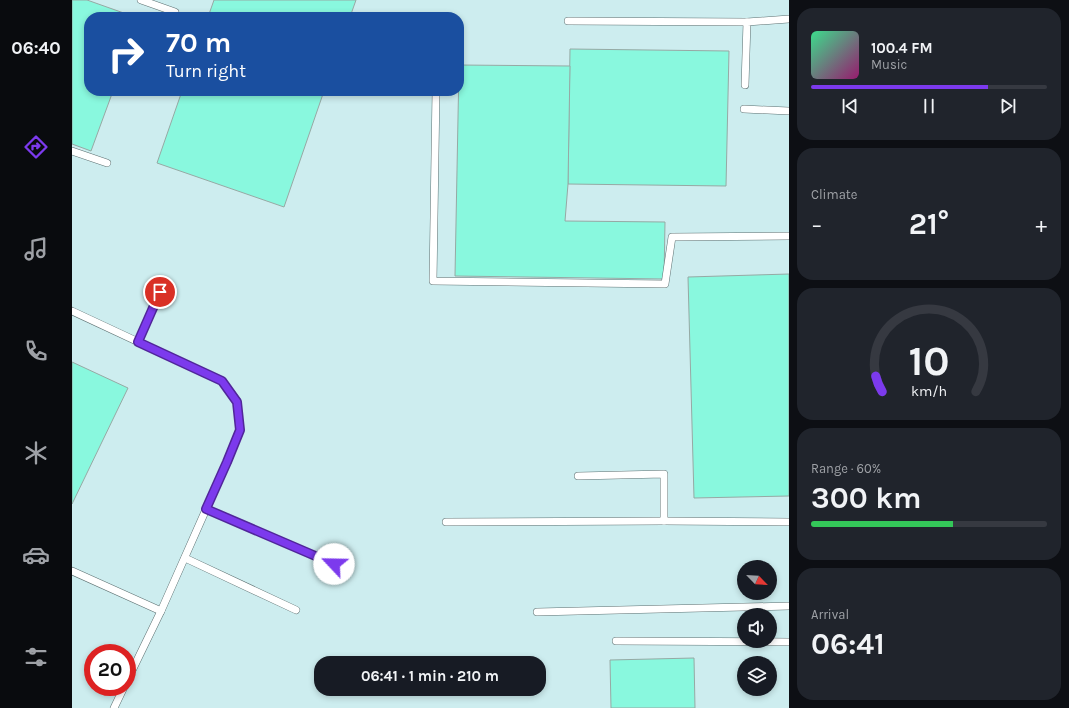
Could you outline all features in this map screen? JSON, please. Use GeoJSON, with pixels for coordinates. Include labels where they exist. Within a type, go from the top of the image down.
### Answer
{"type":"FeatureCollection","features":[{"type":"Feature","properties":{"kind":"lane"},"geometry":{"type":"LineString","coordinates":[[141,0],[175,12]]}},
{"type":"Feature","properties":{"kind":"lane"},"geometry":{"type":"LineString","coordinates":[[568,21],[748,22],[789,20]]}},
{"type":"Feature","properties":{"kind":"lane"},"geometry":{"type":"LineString","coordinates":[[745,85],[748,22]]}},
{"type":"Feature","properties":{"kind":"lane"},"geometry":{"type":"LineString","coordinates":[[436,96],[433,281],[665,284],[672,237],[789,236]]}},
{"type":"Feature","properties":{"kind":"lane"},"geometry":{"type":"LineString","coordinates":[[744,109],[789,111]]}},
{"type":"Feature","properties":{"kind":"lane"},"geometry":{"type":"LineString","coordinates":[[72,151],[107,163]]}},
{"type":"Feature","properties":{"kind":"lane"},"geometry":{"type":"LineString","coordinates":[[138,342],[160,292]]}},
{"type":"Feature","properties":{"kind":"lane"},"geometry":{"type":"LineString","coordinates":[[72,311],[222,381],[237,402],[240,430],[161,611],[136,662]]}},
{"type":"Feature","properties":{"kind":"lane"},"geometry":{"type":"LineString","coordinates":[[578,476],[664,474],[664,521]]}},
{"type":"Feature","properties":{"kind":"lane"},"geometry":{"type":"LineString","coordinates":[[206,509],[334,564]]}},
{"type":"Feature","properties":{"kind":"lane"},"geometry":{"type":"LineString","coordinates":[[446,522],[789,522]]}},
{"type":"Feature","properties":{"kind":"lane"},"geometry":{"type":"LineString","coordinates":[[184,558],[296,610]]}},
{"type":"Feature","properties":{"kind":"lane"},"geometry":{"type":"LineString","coordinates":[[72,571],[161,611]]}},
{"type":"Feature","properties":{"kind":"lane"},"geometry":{"type":"LineString","coordinates":[[537,612],[789,606]]}},
{"type":"Feature","properties":{"kind":"lane"},"geometry":{"type":"LineString","coordinates":[[616,641],[789,642]]}},
{"type":"Feature","properties":{"kind":"lane"},"geometry":{"type":"LineString","coordinates":[[114,708],[120,696]]}},
{"type":"Feature","properties":{"kind":"shaded area"},"geometry":{"type":"Polygon","coordinates":[[[72,0],[789,0],[789,708],[72,708],[72,0]]]}},
{"type":"Feature","properties":{"kind":"building"},"geometry":{"type":"Polygon","coordinates":[[[72,0],[87,0],[121,12],[84,12],[84,96],[111,96],[91,151],[72,144],[72,0]]]}},
{"type":"Feature","properties":{"kind":"building"},"geometry":{"type":"Polygon","coordinates":[[[214,0],[356,0],[352,12],[210,12],[214,0]]]}},
{"type":"Feature","properties":{"kind":"building"},"geometry":{"type":"Polygon","coordinates":[[[570,49],[729,51],[726,186],[568,184],[570,49]]]}},
{"type":"Feature","properties":{"kind":"building"},"geometry":{"type":"Polygon","coordinates":[[[464,65],[570,66],[568,184],[565,221],[665,222],[664,279],[455,276],[458,96],[464,96],[464,65]]]}},
{"type":"Feature","properties":{"kind":"building"},"geometry":{"type":"Polygon","coordinates":[[[180,96],[322,96],[284,207],[157,163],[180,96]]]}},
{"type":"Feature","properties":{"kind":"building"},"geometry":{"type":"Polygon","coordinates":[[[789,274],[789,496],[694,498],[688,277],[789,274]]]}},
{"type":"Feature","properties":{"kind":"building"},"geometry":{"type":"Polygon","coordinates":[[[72,362],[128,388],[72,504],[72,362]]]}},
{"type":"Feature","properties":{"kind":"building"},"geometry":{"type":"Polygon","coordinates":[[[694,658],[695,708],[611,708],[610,660],[694,658]]]}},
{"type":"Feature","properties":{"kind":"route"},"geometry":{"type":"LineString","coordinates":[[160,292],[138,342],[222,381],[237,402],[240,430],[206,509],[226,519],[259,531],[334,564]]}}]}
